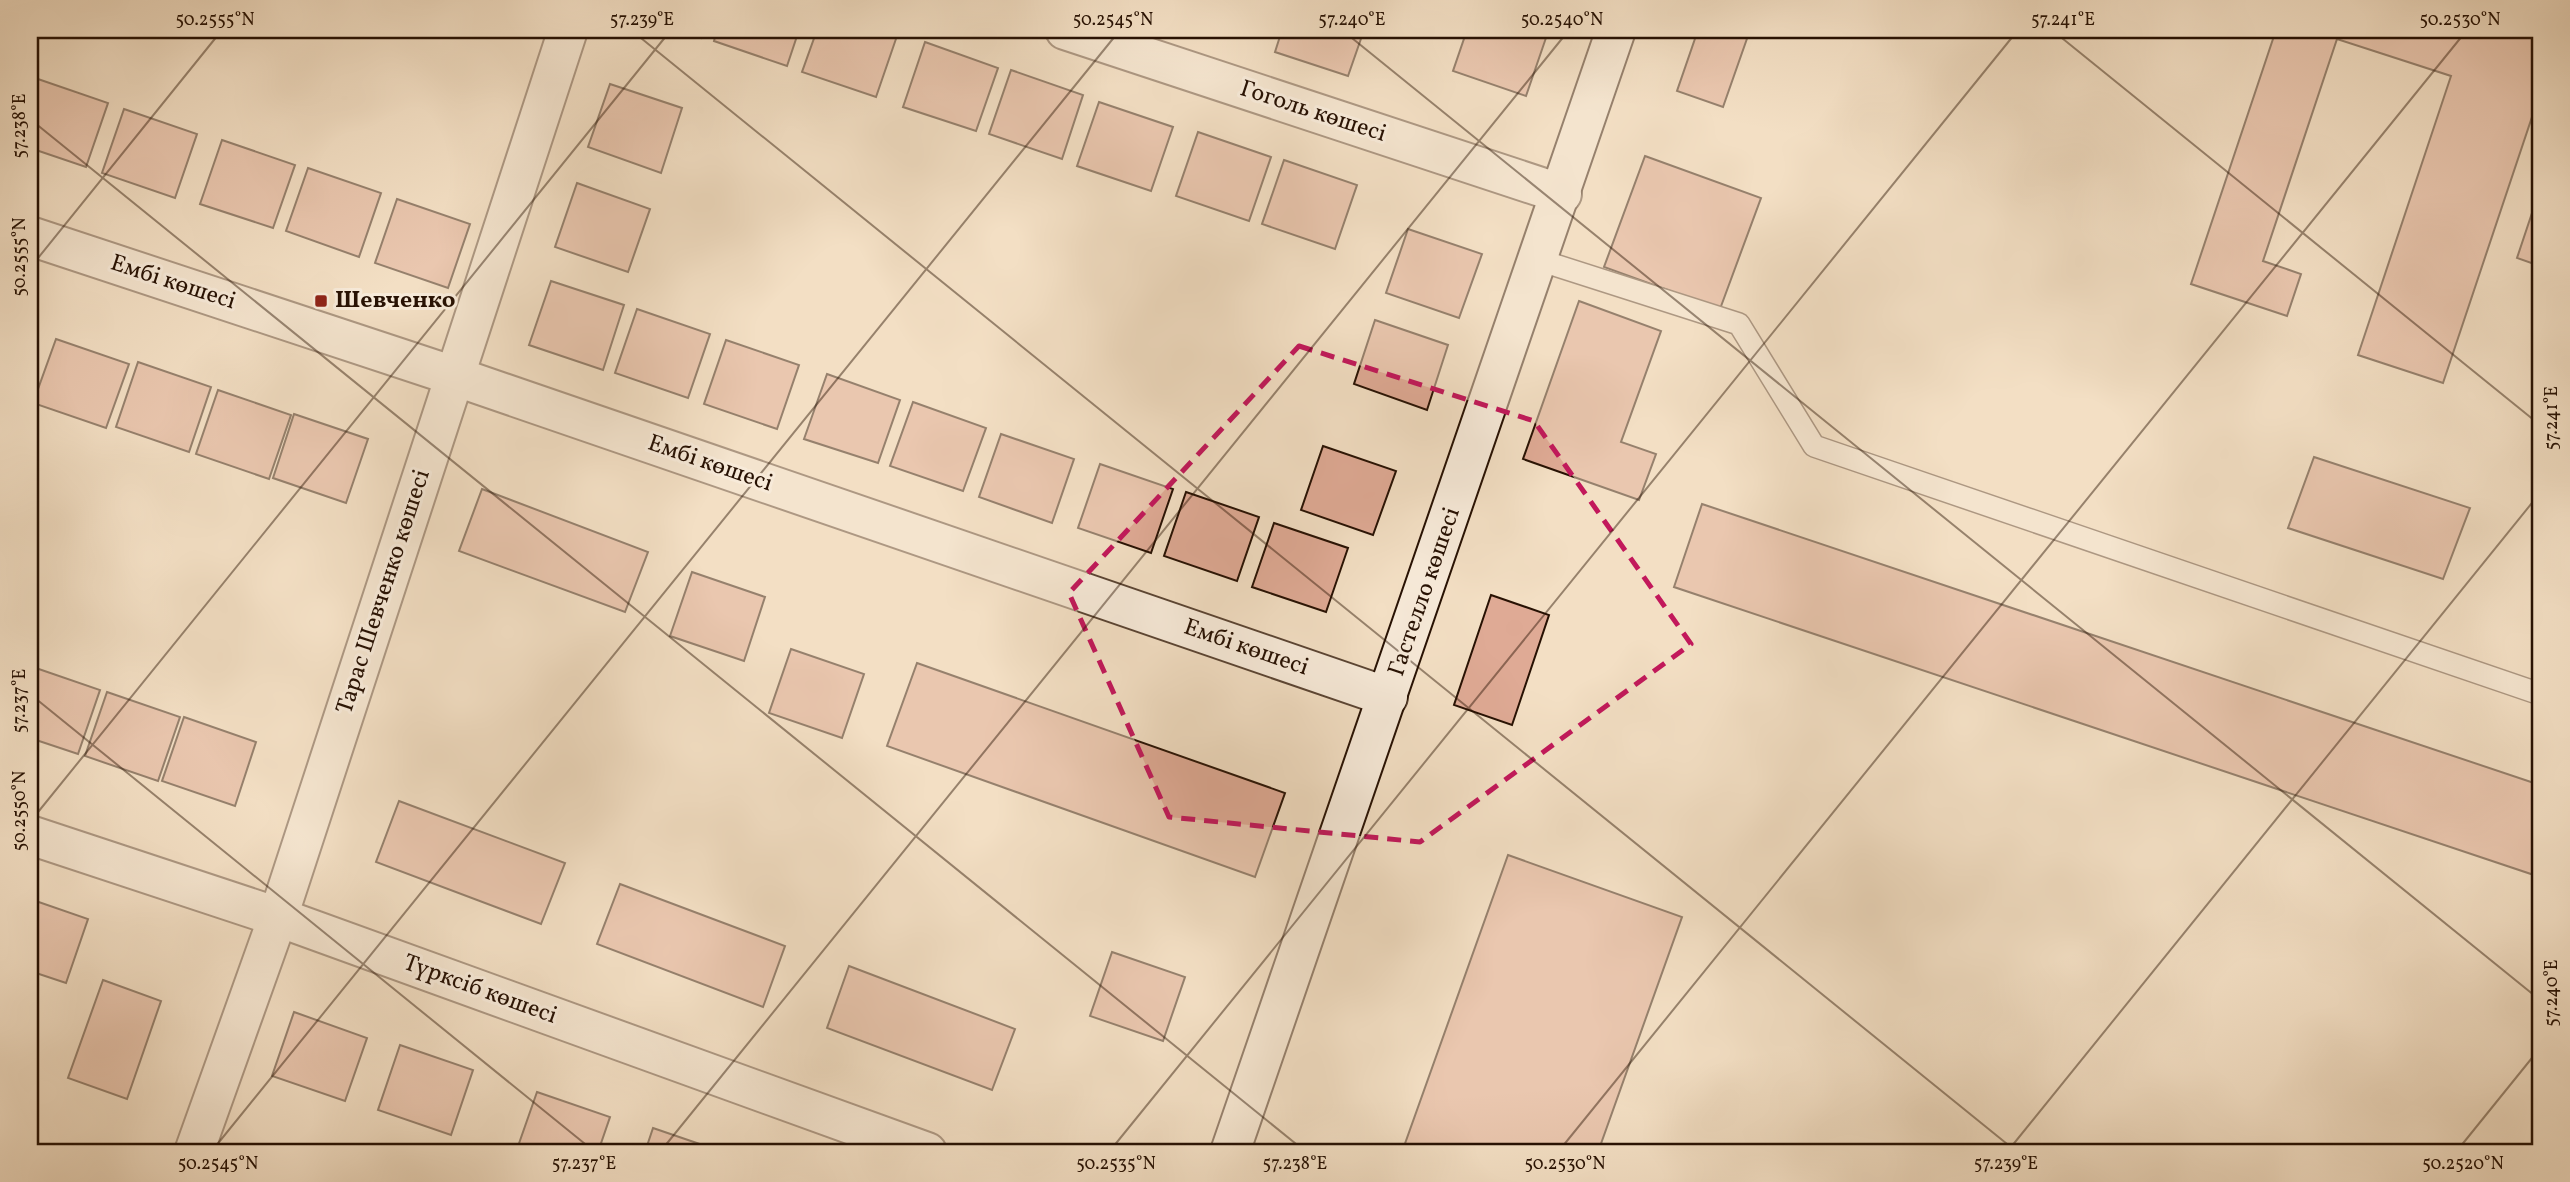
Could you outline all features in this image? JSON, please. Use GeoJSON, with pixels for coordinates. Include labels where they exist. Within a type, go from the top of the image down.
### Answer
{"type":"FeatureCollection","features":[{"type":"Feature","properties":{"kind":"street","name":"Тарас Шевченко көшесі"},"geometry":{"type":"LineString","coordinates":[[194,1152],[278,917],[568,30]]}},
{"type":"Feature","properties":{"kind":"street","name":"Гоголь көшесі"},"geometry":{"type":"LineString","coordinates":[[1065,30],[1562,194]]}},
{"type":"Feature","properties":{"kind":"street","name":"Гастелло көшесі"},"geometry":{"type":"LineString","coordinates":[[1230,1152],[1562,194],[1616,30]]}},
{"type":"Feature","properties":{"kind":"street","name":"Ембі көшесі"},"geometry":{"type":"LineString","coordinates":[[30,236],[454,376],[1388,697]]}},
{"type":"Feature","properties":{"kind":"street","name":"Түрксіб көшесі"},"geometry":{"type":"LineString","coordinates":[[30,835],[278,917],[927,1152]]}},
{"type":"Feature","properties":{"kind":"lane"},"geometry":{"type":"LineString","coordinates":[[1539,260],[1739,324],[1814,446],[2540,694]]}},
{"type":"Feature","properties":{"kind":"highlighted area"},"geometry":{"type":"Polygon","coordinates":[[[1299,346],[1534,421],[1691,644],[1420,842],[1169,817],[1069,593],[1299,346]]]}},
{"type":"Feature","properties":{"kind":"building"},"geometry":{"type":"Polygon","coordinates":[[[677,30],[703,30],[701,38],[677,30]]]}},
{"type":"Feature","properties":{"kind":"building"},"geometry":{"type":"Polygon","coordinates":[[[717,30],[799,30],[787,66],[714,41],[717,30]]]}},
{"type":"Feature","properties":{"kind":"building"},"geometry":{"type":"Polygon","coordinates":[[[817,30],[888,30],[898,33],[876,97],[802,72],[817,30]]]}},
{"type":"Feature","properties":{"kind":"building"},"geometry":{"type":"Polygon","coordinates":[[[1282,30],[1364,30],[1348,76],[1275,52],[1282,30]]]}},
{"type":"Feature","properties":{"kind":"building"},"geometry":{"type":"Polygon","coordinates":[[[1467,30],[1548,32],[1526,96],[1453,71],[1467,30]]]}},
{"type":"Feature","properties":{"kind":"building"},"geometry":{"type":"Polygon","coordinates":[[[1698,30],[1750,30],[1723,107],[1677,91],[1698,30]]]}},
{"type":"Feature","properties":{"kind":"building"},"geometry":{"type":"Polygon","coordinates":[[[2276,30],[2524,30],[2540,35],[2540,93],[2443,383],[2358,355],[2451,76],[2337,39],[2263,261],[2301,274],[2287,316],[2191,284],[2276,30]]]}},
{"type":"Feature","properties":{"kind":"building"},"geometry":{"type":"Polygon","coordinates":[[[925,42],[998,68],[976,131],[903,107],[925,42]]]}},
{"type":"Feature","properties":{"kind":"building"},"geometry":{"type":"Polygon","coordinates":[[[1011,70],[1083,95],[1062,159],[989,134],[1011,70]]]}},
{"type":"Feature","properties":{"kind":"building"},"geometry":{"type":"Polygon","coordinates":[[[35,78],[108,103],[86,167],[30,148],[30,93],[35,78]]]}},
{"type":"Feature","properties":{"kind":"building"},"geometry":{"type":"Polygon","coordinates":[[[610,84],[682,108],[661,173],[588,147],[610,84]]]}},
{"type":"Feature","properties":{"kind":"building"},"geometry":{"type":"Polygon","coordinates":[[[1099,102],[1173,127],[1151,191],[1077,166],[1099,102]]]}},
{"type":"Feature","properties":{"kind":"building"},"geometry":{"type":"Polygon","coordinates":[[[124,109],[197,134],[175,198],[102,173],[124,109]]]}},
{"type":"Feature","properties":{"kind":"building"},"geometry":{"type":"Polygon","coordinates":[[[1198,132],[1271,157],[1249,221],[1176,196],[1198,132]]]}},
{"type":"Feature","properties":{"kind":"building"},"geometry":{"type":"Polygon","coordinates":[[[222,140],[295,165],[273,228],[200,204],[222,140]]]}},
{"type":"Feature","properties":{"kind":"building"},"geometry":{"type":"Polygon","coordinates":[[[1645,156],[1761,198],[1720,309],[1604,267],[1645,156]]]}},
{"type":"Feature","properties":{"kind":"building"},"geometry":{"type":"Polygon","coordinates":[[[1284,160],[1357,185],[1335,249],[1262,224],[1284,160]]]}},
{"type":"Feature","properties":{"kind":"building"},"geometry":{"type":"Polygon","coordinates":[[[308,168],[381,193],[359,257],[286,231],[308,168]]]}},
{"type":"Feature","properties":{"kind":"building"},"geometry":{"type":"Polygon","coordinates":[[[577,183],[650,209],[628,272],[555,247],[577,183]]]}},
{"type":"Feature","properties":{"kind":"building"},"geometry":{"type":"Polygon","coordinates":[[[2540,189],[2540,266],[2517,258],[2540,189]]]}},
{"type":"Feature","properties":{"kind":"building"},"geometry":{"type":"Polygon","coordinates":[[[397,199],[470,224],[448,288],[375,263],[397,199]]]}},
{"type":"Feature","properties":{"kind":"building"},"geometry":{"type":"Polygon","coordinates":[[[1408,229],[1482,254],[1459,318],[1386,293],[1408,229]]]}},
{"type":"Feature","properties":{"kind":"building"},"geometry":{"type":"Polygon","coordinates":[[[551,281],[624,305],[603,370],[529,345],[551,281]]]}},
{"type":"Feature","properties":{"kind":"building"},"geometry":{"type":"Polygon","coordinates":[[[1579,301],[1661,331],[1621,442],[1656,454],[1639,500],[1523,459],[1579,301]]]}},
{"type":"Feature","properties":{"kind":"building"},"geometry":{"type":"Polygon","coordinates":[[[637,309],[710,334],[688,398],[615,373],[637,309]]]}},
{"type":"Feature","properties":{"kind":"building"},"geometry":{"type":"Polygon","coordinates":[[[1375,320],[1448,345],[1427,410],[1354,384],[1375,320]]]}},
{"type":"Feature","properties":{"kind":"building"},"geometry":{"type":"Polygon","coordinates":[[[56,339],[129,364],[106,428],[33,403],[56,339]]]}},
{"type":"Feature","properties":{"kind":"building"},"geometry":{"type":"Polygon","coordinates":[[[726,340],[799,365],[777,429],[704,404],[726,340]]]}},
{"type":"Feature","properties":{"kind":"building"},"geometry":{"type":"Polygon","coordinates":[[[138,362],[211,387],[189,452],[116,427],[138,362]]]}},
{"type":"Feature","properties":{"kind":"building"},"geometry":{"type":"Polygon","coordinates":[[[827,374],[900,400],[878,463],[804,439],[827,374]]]}},
{"type":"Feature","properties":{"kind":"building"},"geometry":{"type":"Polygon","coordinates":[[[218,390],[291,415],[269,479],[196,454],[218,390]]]}},
{"type":"Feature","properties":{"kind":"building"},"geometry":{"type":"Polygon","coordinates":[[[913,402],[986,428],[963,491],[890,466],[913,402]]]}},
{"type":"Feature","properties":{"kind":"building"},"geometry":{"type":"Polygon","coordinates":[[[294,414],[368,439],[346,503],[273,478],[294,414]]]}},
{"type":"Feature","properties":{"kind":"building"},"geometry":{"type":"Polygon","coordinates":[[[1001,434],[1074,459],[1052,523],[979,497],[1001,434]]]}},
{"type":"Feature","properties":{"kind":"building"},"geometry":{"type":"Polygon","coordinates":[[[1323,446],[1396,471],[1373,535],[1301,510],[1323,446]]]}},
{"type":"Feature","properties":{"kind":"building"},"geometry":{"type":"Polygon","coordinates":[[[2314,457],[2470,508],[2443,579],[2288,528],[2314,457]]]}},
{"type":"Feature","properties":{"kind":"building"},"geometry":{"type":"Polygon","coordinates":[[[1100,464],[1173,489],[1151,553],[1078,528],[1100,464]]]}},
{"type":"Feature","properties":{"kind":"building"},"geometry":{"type":"Polygon","coordinates":[[[482,489],[648,552],[625,612],[459,551],[482,489]]]}},
{"type":"Feature","properties":{"kind":"building"},"geometry":{"type":"Polygon","coordinates":[[[1186,492],[1259,517],[1237,581],[1164,556],[1186,492]]]}},
{"type":"Feature","properties":{"kind":"building"},"geometry":{"type":"Polygon","coordinates":[[[1702,504],[2540,785],[2540,877],[1674,587],[1702,504]]]}},
{"type":"Feature","properties":{"kind":"building"},"geometry":{"type":"Polygon","coordinates":[[[1274,523],[1348,548],[1326,612],[1252,587],[1274,523]]]}},
{"type":"Feature","properties":{"kind":"building"},"geometry":{"type":"Polygon","coordinates":[[[692,572],[765,597],[744,661],[670,636],[692,572]]]}},
{"type":"Feature","properties":{"kind":"building"},"geometry":{"type":"Polygon","coordinates":[[[1491,595],[1549,615],[1512,725],[1454,705],[1491,595]]]}},
{"type":"Feature","properties":{"kind":"building"},"geometry":{"type":"Polygon","coordinates":[[[791,649],[864,674],[842,738],[769,713],[791,649]]]}},
{"type":"Feature","properties":{"kind":"building"},"geometry":{"type":"Polygon","coordinates":[[[917,663],[1285,793],[1255,877],[887,746],[917,663]]]}},
{"type":"Feature","properties":{"kind":"building"},"geometry":{"type":"Polygon","coordinates":[[[30,666],[100,690],[78,754],[30,738],[30,666]]]}},
{"type":"Feature","properties":{"kind":"building"},"geometry":{"type":"Polygon","coordinates":[[[107,692],[180,717],[158,781],[85,756],[107,692]]]}},
{"type":"Feature","properties":{"kind":"building"},"geometry":{"type":"Polygon","coordinates":[[[184,717],[256,742],[235,806],[162,781],[184,717]]]}},
{"type":"Feature","properties":{"kind":"building"},"geometry":{"type":"Polygon","coordinates":[[[399,801],[565,863],[541,924],[376,862],[399,801]]]}},
{"type":"Feature","properties":{"kind":"building"},"geometry":{"type":"Polygon","coordinates":[[[1508,855],[1682,917],[1598,1152],[1402,1152],[1508,855]]]}},
{"type":"Feature","properties":{"kind":"building"},"geometry":{"type":"Polygon","coordinates":[[[620,884],[785,946],[763,1007],[597,944],[620,884]]]}},
{"type":"Feature","properties":{"kind":"building"},"geometry":{"type":"Polygon","coordinates":[[[30,899],[88,919],[66,983],[30,971],[30,899]]]}},
{"type":"Feature","properties":{"kind":"building"},"geometry":{"type":"Polygon","coordinates":[[[1112,952],[1185,977],[1163,1041],[1090,1016],[1112,952]]]}},
{"type":"Feature","properties":{"kind":"building"},"geometry":{"type":"Polygon","coordinates":[[[849,966],[1015,1029],[992,1090],[827,1028],[849,966]]]}},
{"type":"Feature","properties":{"kind":"building"},"geometry":{"type":"Polygon","coordinates":[[[103,980],[161,1001],[127,1099],[68,1078],[103,980]]]}},
{"type":"Feature","properties":{"kind":"building"},"geometry":{"type":"Polygon","coordinates":[[[294,1012],[367,1038],[345,1101],[272,1076],[294,1012]]]}},
{"type":"Feature","properties":{"kind":"building"},"geometry":{"type":"Polygon","coordinates":[[[400,1045],[473,1070],[451,1135],[378,1110],[400,1045]]]}},
{"type":"Feature","properties":{"kind":"building"},"geometry":{"type":"Polygon","coordinates":[[[537,1092],[610,1117],[598,1152],[516,1152],[537,1092]]]}},
{"type":"Feature","properties":{"kind":"building"},"geometry":{"type":"Polygon","coordinates":[[[653,1128],[723,1152],[645,1152],[653,1128]]]}},
{"type":"Feature","properties":{"kind":"place","name":"Шевченко"},"geometry":{"type":"Point","coordinates":[321,301]}}]}
